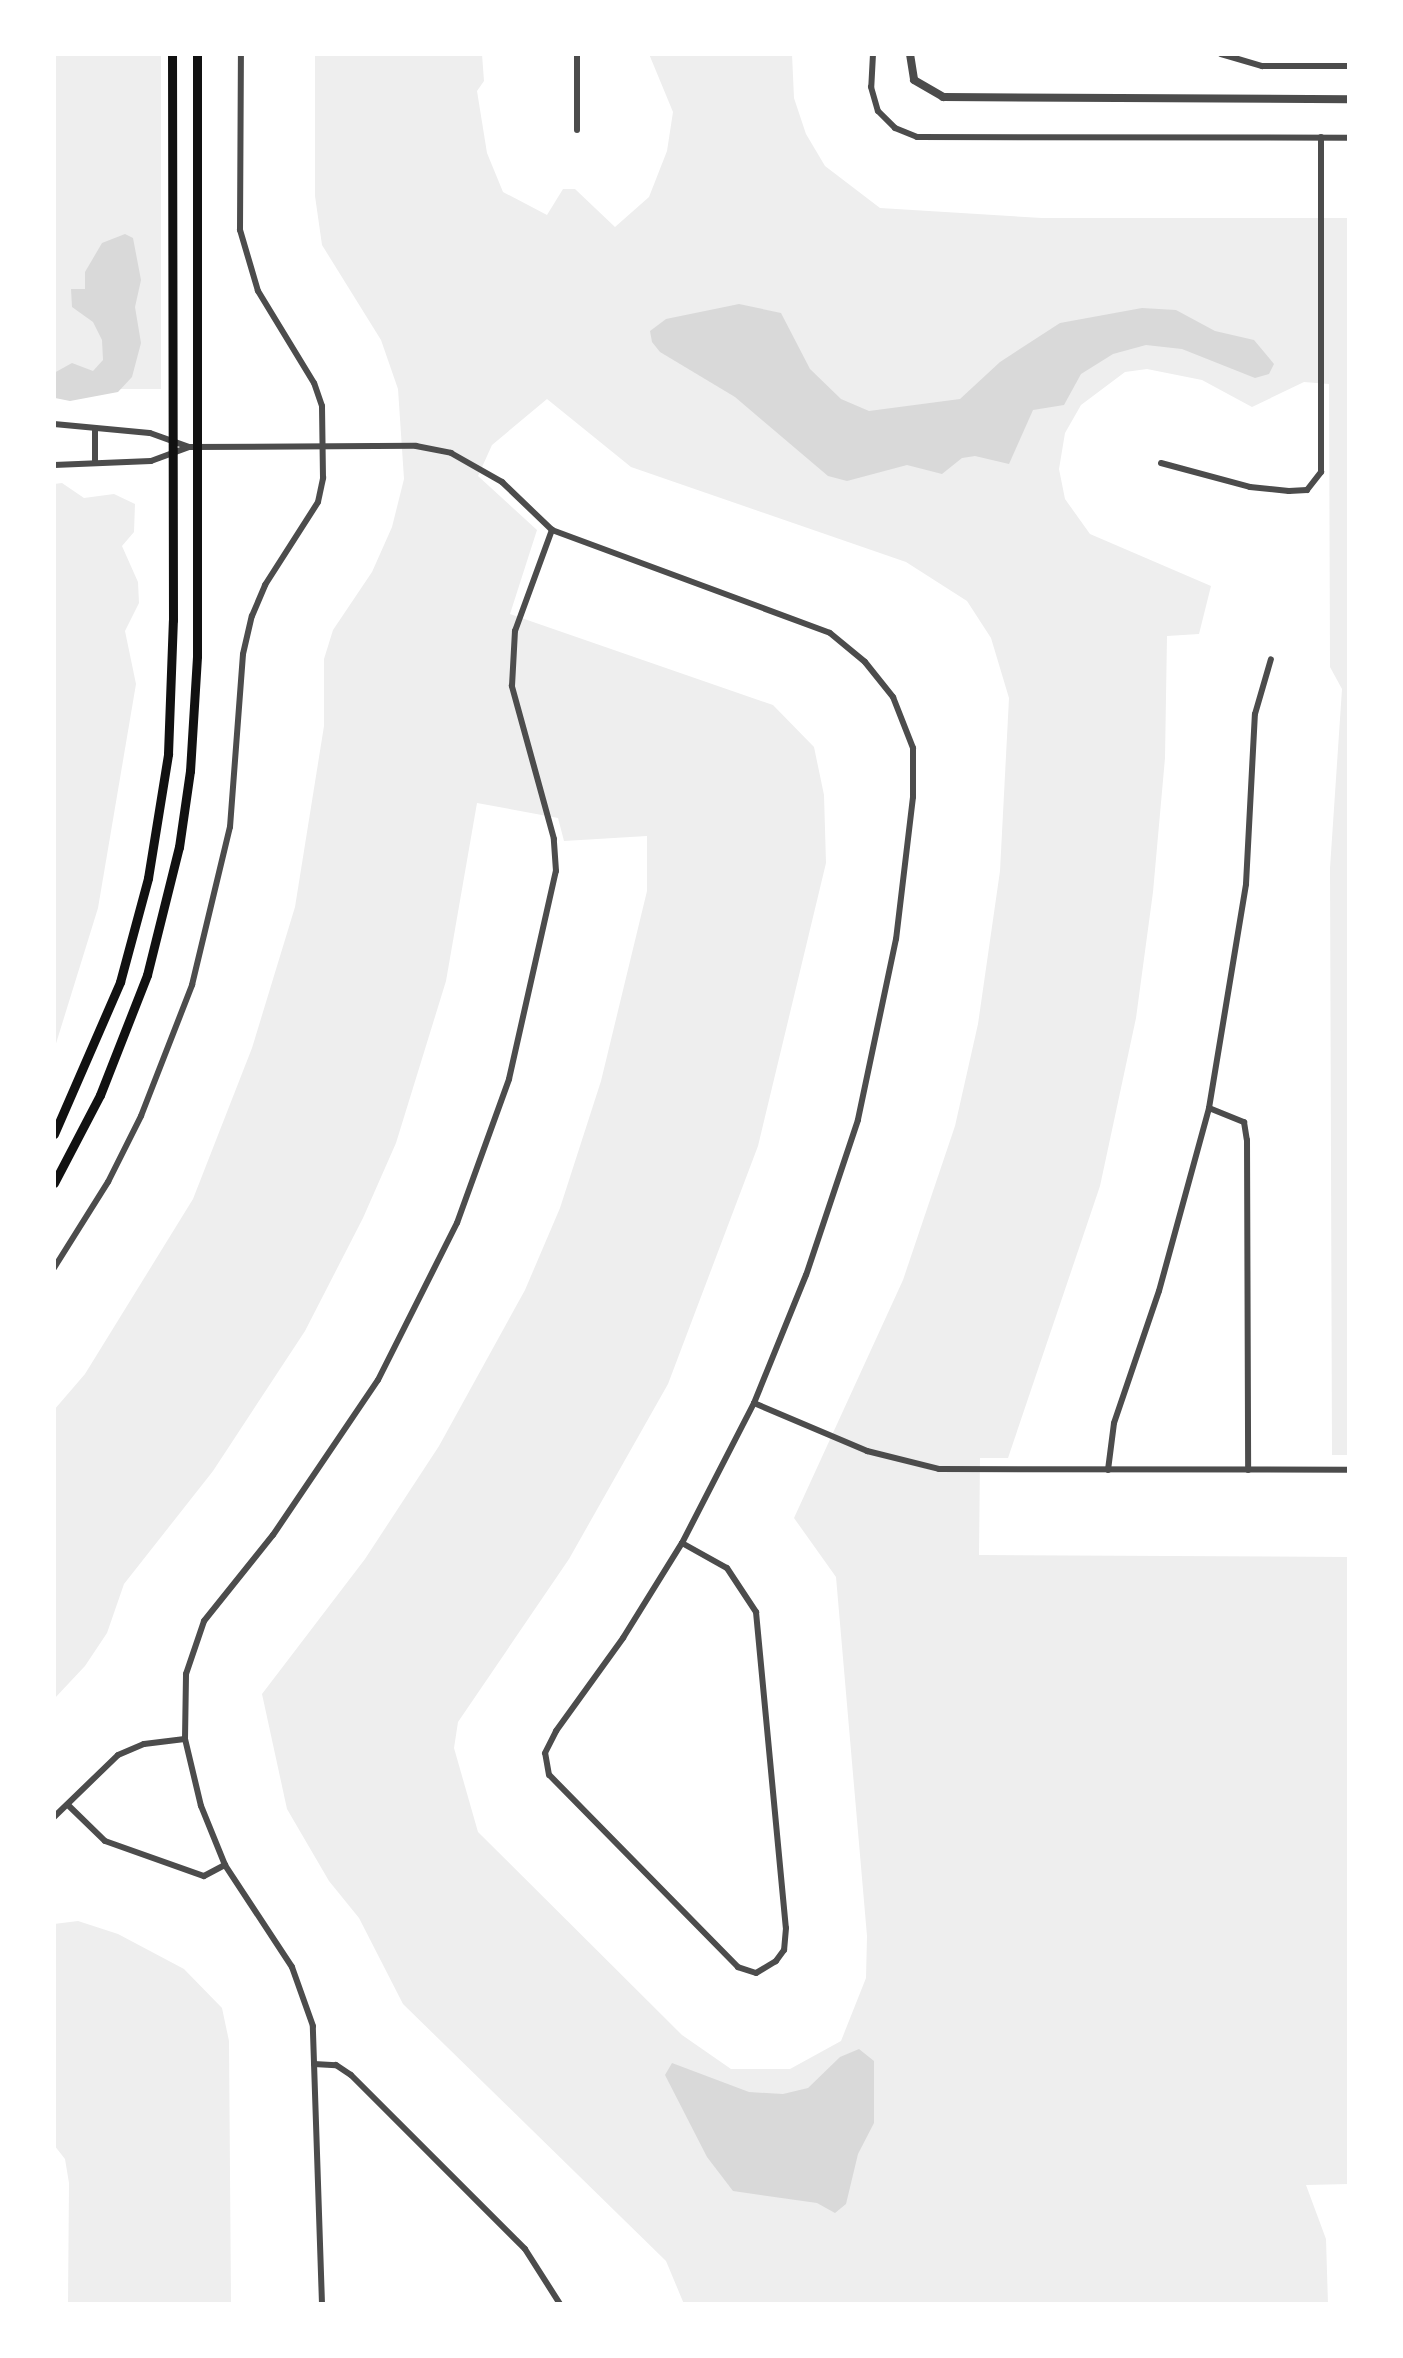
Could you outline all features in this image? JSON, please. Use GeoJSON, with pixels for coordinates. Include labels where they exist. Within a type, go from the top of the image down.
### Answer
{"type":"FeatureCollection","features":[{"type":"Feature","properties":{"kind":"main road"},"geometry":{"type":"LineString","coordinates":[[54,1134],[120,982],[157,834],[172,701],[172,54]]}},
{"type":"Feature","properties":{"kind":"main road"},"geometry":{"type":"LineString","coordinates":[[54,1183],[124,1037],[147,975],[179,847],[195,717],[193,447],[197,54]]}},
{"type":"Feature","properties":{"kind":"street"},"geometry":{"type":"LineString","coordinates":[[54,1268],[134,1130],[192,985],[230,827],[246,641],[265,585],[318,502],[323,447],[322,406],[314,383],[258,291],[240,230],[241,54]]}},
{"type":"Feature","properties":{"kind":"street"},"geometry":{"type":"LineString","coordinates":[[577,54],[577,130]]}},
{"type":"Feature","properties":{"kind":"street"},"geometry":{"type":"LineString","coordinates":[[873,54],[871,87],[878,111],[895,128],[945,140],[1349,138]]}},
{"type":"Feature","properties":{"kind":"street"},"geometry":{"type":"LineString","coordinates":[[910,54],[910,68],[921,88],[952,97],[1349,99]]}},
{"type":"Feature","properties":{"kind":"street"},"geometry":{"type":"LineString","coordinates":[[1221,54],[1262,66],[1349,66]]}},
{"type":"Feature","properties":{"kind":"street"},"geometry":{"type":"LineString","coordinates":[[1161,463],[1250,487],[1289,491],[1307,490],[1321,472],[1321,137]]}},
{"type":"Feature","properties":{"kind":"street"},"geometry":{"type":"LineString","coordinates":[[54,424],[150,433],[193,447],[416,446],[451,453],[502,482],[552,530],[830,633],[865,662],[893,697],[913,748],[912,811],[896,939],[858,1120],[806,1275],[754,1403],[682,1543],[623,1638],[556,1731],[545,1753],[549,1775],[738,1967],[756,1973],[776,1961],[786,1928],[756,1612],[727,1568],[682,1543]]}},
{"type":"Feature","properties":{"kind":"street"},"geometry":{"type":"LineString","coordinates":[[95,429],[95,463]]}},
{"type":"Feature","properties":{"kind":"street"},"geometry":{"type":"LineString","coordinates":[[54,465],[151,461],[193,447]]}},
{"type":"Feature","properties":{"kind":"street"},"geometry":{"type":"LineString","coordinates":[[322,2304],[313,2026],[305,1993],[225,1865],[201,1806],[185,1739],[186,1674],[204,1621],[273,1535],[378,1380],[457,1223],[509,1079],[556,871],[554,839],[512,686],[515,631],[552,530]]}},
{"type":"Feature","properties":{"kind":"street"},"geometry":{"type":"LineString","coordinates":[[1108,1470],[1114,1423],[1159,1291],[1209,1108],[1246,884],[1255,714],[1271,659]]}},
{"type":"Feature","properties":{"kind":"street"},"geometry":{"type":"LineString","coordinates":[[1209,1108],[1244,1122],[1247,1140],[1248,1470]]}},
{"type":"Feature","properties":{"kind":"street"},"geometry":{"type":"LineString","coordinates":[[754,1403],[867,1451],[939,1469],[1349,1470]]}},
{"type":"Feature","properties":{"kind":"street"},"geometry":{"type":"LineString","coordinates":[[54,1817],[69,1806],[118,1755],[144,1744],[185,1739]]}},
{"type":"Feature","properties":{"kind":"street"},"geometry":{"type":"LineString","coordinates":[[69,1806],[105,1841],[204,1876],[225,1865]]}},
{"type":"Feature","properties":{"kind":"street"},"geometry":{"type":"LineString","coordinates":[[314,2064],[336,2065],[383,2106],[525,2249],[560,2304]]}},
{"type":"Feature","properties":{"kind":"shaded area"},"geometry":{"type":"Polygon","coordinates":[[[54,54],[161,54],[161,389],[54,389],[54,54]]]}},
{"type":"Feature","properties":{"kind":"shaded area"},"geometry":{"type":"Polygon","coordinates":[[[315,54],[482,54],[484,81],[477,91],[487,153],[503,192],[547,215],[563,189],[575,189],[615,227],[649,197],[667,151],[673,112],[649,54],[792,54],[794,98],[806,134],[825,166],[880,208],[1042,218],[1349,218],[1349,1455],[1332,1455],[1330,868],[1342,689],[1330,667],[1329,384],[1304,382],[1252,407],[1202,380],[1147,369],[1125,372],[1081,405],[1065,433],[1059,469],[1065,499],[1090,534],[1211,586],[1199,634],[1167,636],[1165,758],[1153,892],[1136,1018],[1100,1186],[1008,1458],[980,1458],[979,1555],[1349,1557],[1349,2184],[1306,2185],[1326,2239],[1328,2304],[684,2304],[666,2261],[403,2004],[359,1918],[329,1881],[287,1809],[262,1694],[365,1559],[439,1446],[525,1290],[560,1208],[601,1081],[647,891],[647,836],[564,841],[558,818],[477,803],[446,981],[396,1143],[363,1218],[305,1331],[213,1471],[124,1584],[107,1633],[85,1666],[54,1699],[54,1410],[85,1374],[193,1199],[252,1048],[295,907],[324,726],[324,659],[333,630],[372,572],[392,527],[404,479],[398,389],[381,340],[322,245],[315,196],[315,54]],[[547,399],[492,445],[478,476],[537,530],[510,614],[773,705],[814,747],[824,795],[826,863],[758,1146],[668,1384],[569,1559],[458,1722],[454,1748],[478,1832],[682,2035],[731,2069],[790,2069],[841,2041],[866,1978],[867,1936],[836,1577],[794,1518],[903,1280],[955,1126],[978,1024],[1000,871],[1009,698],[991,638],[967,601],[906,562],[631,467],[547,399]]]}},
{"type":"Feature","properties":{"kind":"shaded area"},"geometry":{"type":"Polygon","coordinates":[[[125,234],[133,238],[141,280],[135,307],[141,343],[132,377],[118,392],[70,401],[55,398],[54,373],[72,363],[93,371],[103,360],[102,340],[93,322],[72,307],[71,289],[85,289],[85,272],[102,243],[125,234]]]}},
{"type":"Feature","properties":{"kind":"shaded area"},"geometry":{"type":"Polygon","coordinates":[[[739,304],[781,313],[810,369],[841,399],[869,411],[960,399],[1000,362],[1060,323],[1142,308],[1176,310],[1215,331],[1254,340],[1274,364],[1269,374],[1255,378],[1182,349],[1146,345],[1113,354],[1081,374],[1064,405],[1033,410],[1009,464],[975,456],[962,458],[942,474],[907,465],[847,481],[828,476],[735,397],[660,352],[652,342],[650,331],[666,319],[739,304]]]}},
{"type":"Feature","properties":{"kind":"shaded area"},"geometry":{"type":"Polygon","coordinates":[[[62,483],[84,498],[114,494],[135,504],[134,532],[122,546],[138,582],[139,603],[125,631],[136,684],[98,908],[54,1050],[54,484],[62,483]]]}},
{"type":"Feature","properties":{"kind":"shaded area"},"geometry":{"type":"Polygon","coordinates":[[[78,1921],[118,1934],[184,1969],[222,2008],[229,2041],[231,2304],[68,2304],[69,2183],[65,2159],[54,2145],[54,1924],[78,1921]]]}},
{"type":"Feature","properties":{"kind":"shaded area"},"geometry":{"type":"Polygon","coordinates":[[[859,2049],[874,2061],[874,2123],[858,2154],[846,2204],[835,2213],[817,2203],[733,2191],[707,2157],[665,2075],[672,2063],[749,2092],[783,2094],[808,2088],[840,2057],[859,2049]]]}}]}
